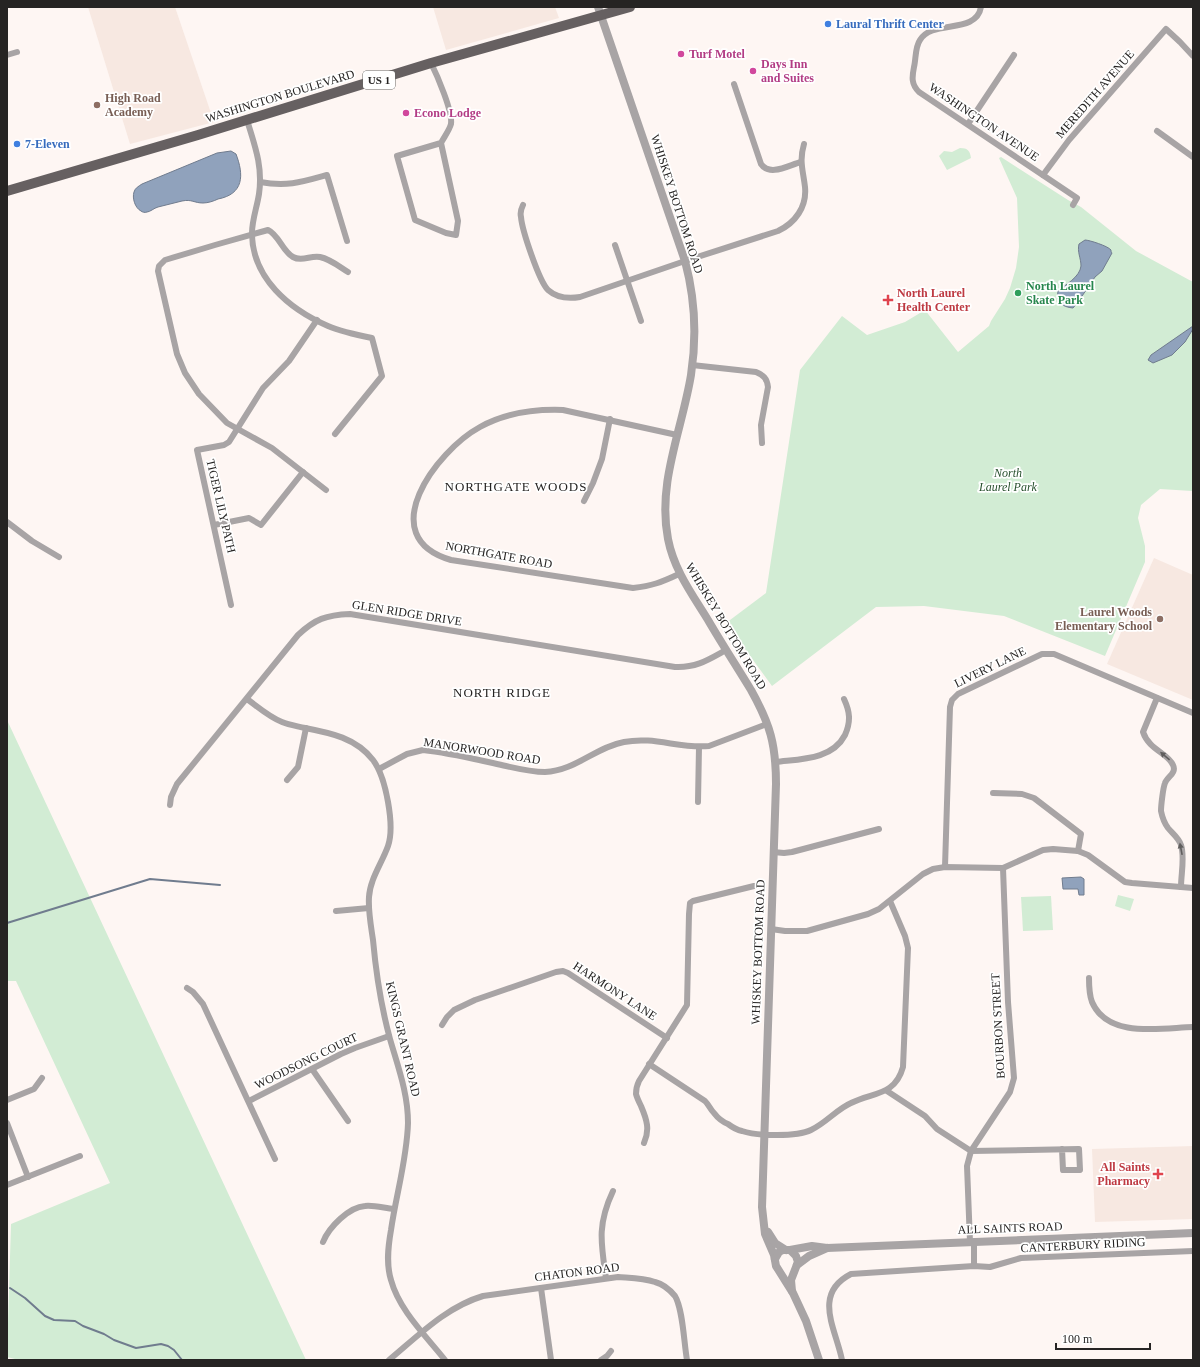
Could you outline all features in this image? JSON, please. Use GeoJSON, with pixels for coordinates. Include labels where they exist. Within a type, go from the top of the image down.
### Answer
{"type":"FeatureCollection","features":[{"type":"Feature","properties":{"kind":"main road","name":"WASHINGTON BOULEVARD"},"geometry":{"type":"LineString","coordinates":[[7,191],[247,120],[599,11],[630,7]]}},
{"type":"Feature","properties":{"kind":"street","name":"WASHINGTON AVENUE"},"geometry":{"type":"LineString","coordinates":[[981,7],[977,17],[970,22],[929,32],[921,38],[918,43],[912,82],[919,92],[1077,198],[1073,205]]}},
{"type":"Feature","properties":{"kind":"street","name":"WHISKEY BOTTOM ROAD"},"geometry":{"type":"LineString","coordinates":[[599,11],[685,261],[690,281],[695,319],[692,365],[665,499],[668,539],[679,574],[751,690],[761,709],[772,739],[776,762],[762,1206],[765,1234],[775,1259]]}},
{"type":"Feature","properties":{"kind":"street","name":"MEREDITH AVENUE"},"geometry":{"type":"LineString","coordinates":[[1043,175],[1069,140],[1166,29],[1193,56]]}},
{"type":"Feature","properties":{"kind":"street"},"geometry":{"type":"LineString","coordinates":[[7,55],[17,52]]}},
{"type":"Feature","properties":{"kind":"street"},"geometry":{"type":"LineString","coordinates":[[968,124],[1014,55]]}},
{"type":"Feature","properties":{"kind":"street"},"geometry":{"type":"LineString","coordinates":[[432,63],[441,86],[451,122],[449,129],[441,143],[458,221],[456,235],[446,233],[415,220],[397,156],[441,143]]}},
{"type":"Feature","properties":{"kind":"street"},"geometry":{"type":"LineString","coordinates":[[734,84],[763,167],[772,171],[801,162]]}},
{"type":"Feature","properties":{"kind":"street"},"geometry":{"type":"LineString","coordinates":[[247,120],[259,161],[259,195],[252,225],[252,234],[257,262],[263,274],[280,296],[317,320],[337,329],[372,338],[382,376],[335,434]]}},
{"type":"Feature","properties":{"kind":"street"},"geometry":{"type":"LineString","coordinates":[[1157,131],[1193,157]]}},
{"type":"Feature","properties":{"kind":"street"},"geometry":{"type":"LineString","coordinates":[[523,205],[521,211],[522,225],[538,275],[548,289],[563,298],[580,297],[627,280],[778,231],[790,224],[799,214],[805,198],[801,162],[801,153],[804,144]]}},
{"type":"Feature","properties":{"kind":"street"},"geometry":{"type":"LineString","coordinates":[[260,182],[272,184],[291,184],[327,175],[347,241]]}},
{"type":"Feature","properties":{"kind":"street"},"geometry":{"type":"LineString","coordinates":[[326,490],[272,448],[227,423],[207,404],[191,384],[183,369],[174,344],[158,271],[159,266],[165,260],[268,230],[274,235],[285,250],[294,257],[298,259],[320,257],[348,272]]}},
{"type":"Feature","properties":{"kind":"street"},"geometry":{"type":"LineString","coordinates":[[615,245],[641,321]]}},
{"type":"Feature","properties":{"kind":"street","name":"TIGER LILY PATH"},"geometry":{"type":"LineString","coordinates":[[231,605],[197,450],[224,445],[229,442],[263,388],[289,362],[317,320]]}},
{"type":"Feature","properties":{"kind":"street"},"geometry":{"type":"LineString","coordinates":[[692,365],[756,372],[765,377],[768,386],[761,425],[762,443]]}},
{"type":"Feature","properties":{"kind":"street","name":"NORTHGATE ROAD"},"geometry":{"type":"LineString","coordinates":[[677,435],[610,419],[563,410],[547,409],[514,414],[480,427],[450,449],[429,476],[419,495],[414,511],[413,521],[420,540],[433,552],[443,558],[633,588],[651,586],[679,574]]}},
{"type":"Feature","properties":{"kind":"street"},"geometry":{"type":"LineString","coordinates":[[584,501],[602,459],[610,419]]}},
{"type":"Feature","properties":{"kind":"street"},"geometry":{"type":"LineString","coordinates":[[214,524],[249,518],[261,525],[303,472]]}},
{"type":"Feature","properties":{"kind":"street"},"geometry":{"type":"LineString","coordinates":[[7,522],[27,538],[59,557]]}},
{"type":"Feature","properties":{"kind":"street","name":"GLEN RIDGE DRIVE"},"geometry":{"type":"LineString","coordinates":[[170,805],[171,797],[177,784],[298,635],[307,626],[326,616],[350,614],[685,668],[697,665],[726,650]]}},
{"type":"Feature","properties":{"kind":"street","name":"LIVERY LANE"},"geometry":{"type":"LineString","coordinates":[[945,867],[950,707],[952,700],[958,694],[1042,654],[1054,654],[1193,712]]}},
{"type":"Feature","properties":{"kind":"street"},"geometry":{"type":"LineString","coordinates":[[1158,698],[1143,732],[1148,743],[1173,764],[1174,769],[1172,774],[1165,783],[1161,810],[1167,826],[1181,844],[1181,887]]}},
{"type":"Feature","properties":{"kind":"street","name":"KINGS GRANT ROAD"},"geometry":{"type":"LineString","coordinates":[[246,699],[267,714],[282,722],[335,734],[355,743],[373,759],[379,769],[386,790],[390,838],[370,888],[369,908],[379,992],[389,1036],[403,1083],[408,1122],[403,1161],[394,1209],[388,1270],[391,1281],[402,1305],[445,1360]]}},
{"type":"Feature","properties":{"kind":"street"},"geometry":{"type":"LineString","coordinates":[[776,762],[817,756],[829,752],[836,747],[842,740],[850,722],[850,715],[844,699]]}},
{"type":"Feature","properties":{"kind":"street","name":"MANORWOOD ROAD"},"geometry":{"type":"LineString","coordinates":[[379,769],[407,754],[423,750],[544,772],[562,769],[622,742],[632,740],[654,740],[699,747],[717,744],[767,724]]}},
{"type":"Feature","properties":{"kind":"street"},"geometry":{"type":"LineString","coordinates":[[287,780],[298,767],[306,728]]}},
{"type":"Feature","properties":{"kind":"street"},"geometry":{"type":"LineString","coordinates":[[698,802],[699,747]]}},
{"type":"Feature","properties":{"kind":"street"},"geometry":{"type":"LineString","coordinates":[[993,793],[1022,794],[1034,798],[1081,834],[1078,851]]}},
{"type":"Feature","properties":{"kind":"street"},"geometry":{"type":"LineString","coordinates":[[773,852],[792,852],[879,829]]}},
{"type":"Feature","properties":{"kind":"street"},"geometry":{"type":"LineString","coordinates":[[771,929],[785,931],[807,930],[868,914],[879,909],[923,874],[933,869],[945,867],[1003,868],[1043,850],[1059,849],[1078,851],[1088,855],[1125,882],[1193,888]]}},
{"type":"Feature","properties":{"kind":"street","name":"BOURBON STREET"},"geometry":{"type":"LineString","coordinates":[[972,1242],[967,1166],[971,1151],[1010,1092],[1014,1078],[1008,1002],[1003,868]]}},
{"type":"Feature","properties":{"kind":"street"},"geometry":{"type":"LineString","coordinates":[[644,1143],[648,1133],[648,1128],[647,1120],[636,1094],[638,1081],[687,1005],[690,903],[754,886]]}},
{"type":"Feature","properties":{"kind":"street"},"geometry":{"type":"LineString","coordinates":[[649,1064],[705,1101],[714,1113],[727,1124],[742,1132],[764,1134],[804,1134],[822,1124],[849,1104],[887,1091],[896,1082],[903,1067],[908,948],[905,936],[890,901]]}},
{"type":"Feature","properties":{"kind":"street"},"geometry":{"type":"LineString","coordinates":[[336,911],[369,908]]}},
{"type":"Feature","properties":{"kind":"street","name":"HARMONY LANE"},"geometry":{"type":"LineString","coordinates":[[442,1025],[454,1010],[475,1000],[542,976],[563,971],[667,1038]]}},
{"type":"Feature","properties":{"kind":"street"},"geometry":{"type":"LineString","coordinates":[[1089,978],[1090,994],[1096,1009],[1110,1022],[1117,1026],[1125,1028],[1193,1027]]}},
{"type":"Feature","properties":{"kind":"street"},"geometry":{"type":"LineString","coordinates":[[186,988],[193,992],[203,1004],[249,1101]]}},
{"type":"Feature","properties":{"kind":"street","name":"WOODSONG COURT"},"geometry":{"type":"LineString","coordinates":[[275,1159],[249,1101],[355,1048],[389,1036]]}},
{"type":"Feature","properties":{"kind":"street"},"geometry":{"type":"LineString","coordinates":[[312,1069],[348,1121]]}},
{"type":"Feature","properties":{"kind":"street"},"geometry":{"type":"LineString","coordinates":[[7,1100],[34,1088],[42,1078]]}},
{"type":"Feature","properties":{"kind":"street"},"geometry":{"type":"LineString","coordinates":[[887,1091],[925,1116],[937,1129],[971,1151],[1079,1148],[1080,1170],[1063,1170],[1062,1149]]}},
{"type":"Feature","properties":{"kind":"street"},"geometry":{"type":"LineString","coordinates":[[7,1123],[28,1177]]}},
{"type":"Feature","properties":{"kind":"street"},"geometry":{"type":"LineString","coordinates":[[7,1185],[80,1156]]}},
{"type":"Feature","properties":{"kind":"street"},"geometry":{"type":"LineString","coordinates":[[606,1278],[601,1240],[602,1226],[606,1208],[613,1191]]}},
{"type":"Feature","properties":{"kind":"street"},"geometry":{"type":"LineString","coordinates":[[323,1242],[329,1230],[349,1212],[356,1208],[364,1206],[394,1209]]}},
{"type":"Feature","properties":{"kind":"street","name":"WHISKEY BOTTOM ROAD"},"geometry":{"type":"LineString","coordinates":[[764,1224],[775,1242],[788,1250]]}},
{"type":"Feature","properties":{"kind":"street","name":"ALL SAINTS ROAD"},"geometry":{"type":"LineString","coordinates":[[788,1250],[812,1246],[827,1248],[1193,1233]]}},
{"type":"Feature","properties":{"kind":"street"},"geometry":{"type":"LineString","coordinates":[[972,1242],[974,1266]]}},
{"type":"Feature","properties":{"kind":"street","name":"ALL SAINTS ROAD"},"geometry":{"type":"LineString","coordinates":[[796,1267],[809,1256],[827,1248]]}},
{"type":"Feature","properties":{"kind":"street"},"geometry":{"type":"LineString","coordinates":[[793,1294],[791,1280],[796,1267],[796,1256],[788,1250],[779,1252],[775,1259],[776,1266],[793,1294],[809,1328],[819,1360]]}},
{"type":"Feature","properties":{"kind":"street","name":"CANTERBURY RIDING"},"geometry":{"type":"LineString","coordinates":[[842,1360],[828,1309],[835,1287],[844,1277],[850,1274],[859,1272],[974,1266],[990,1267],[1021,1258],[1193,1251]]}},
{"type":"Feature","properties":{"kind":"street"},"geometry":{"type":"LineString","coordinates":[[779,1270],[787,1272],[796,1267]]}},
{"type":"Feature","properties":{"kind":"street","name":"CHATON ROAD"},"geometry":{"type":"LineString","coordinates":[[389,1360],[454,1308],[474,1299],[483,1296],[606,1278],[632,1278],[656,1282],[670,1291],[675,1297],[680,1311],[687,1360]]}},
{"type":"Feature","properties":{"kind":"street"},"geometry":{"type":"LineString","coordinates":[[541,1288],[551,1360]]}},
{"type":"Feature","properties":{"kind":"street"},"geometry":{"type":"LineString","coordinates":[[601,1360],[611,1351]]}},
{"type":"Feature","properties":{"kind":"shaded area"},"geometry":{"type":"Polygon","coordinates":[[[88,7],[175,7],[214,122],[130,144],[88,7]]]}},
{"type":"Feature","properties":{"kind":"shaded area"},"geometry":{"type":"Polygon","coordinates":[[[433,7],[555,7],[559,18],[446,50],[433,7]]]}},
{"type":"Feature","properties":{"kind":"shaded area","name":"Laurel Woods Elementary School"},"geometry":{"type":"Polygon","coordinates":[[[1154,558],[1193,575],[1193,700],[1107,664],[1154,558]]]}},
{"type":"Feature","properties":{"kind":"shaded area"},"geometry":{"type":"Polygon","coordinates":[[[1193,1146],[1193,1219],[1095,1222],[1092,1149],[1193,1146]]]}},
{"type":"Feature","properties":{"kind":"green space"},"geometry":{"type":"Polygon","coordinates":[[[960,148],[968,150],[971,158],[947,170],[939,156],[944,151],[952,152],[960,148]]]}},
{"type":"Feature","properties":{"kind":"green space","name":"North Laurel Park"},"geometry":{"type":"Polygon","coordinates":[[[1001,157],[1081,207],[1136,251],[1193,282],[1193,494],[1192,491],[1160,489],[1141,505],[1138,518],[1145,546],[1145,562],[1105,656],[1004,616],[924,606],[876,607],[772,686],[726,623],[766,593],[800,370],[842,316],[867,335],[905,322],[925,310],[958,352],[989,326],[1010,288],[1016,268],[1019,247],[1017,198],[999,158],[1001,157]]]}},
{"type":"Feature","properties":{"kind":"green space"},"geometry":{"type":"Polygon","coordinates":[[[7,720],[306,1360],[19,1360],[7,1357],[11,1224],[110,1183],[16,981],[7,981],[7,720]]]}},
{"type":"Feature","properties":{"kind":"green space"},"geometry":{"type":"Polygon","coordinates":[[[1118,895],[1134,899],[1130,911],[1115,906],[1118,895]]]}},
{"type":"Feature","properties":{"kind":"green space"},"geometry":{"type":"Polygon","coordinates":[[[1051,896],[1053,930],[1023,931],[1021,897],[1051,896]]]}},
{"type":"Feature","properties":{"kind":"water"},"geometry":{"type":"Polygon","coordinates":[[[231,151],[236,154],[241,176],[240,182],[233,193],[211,202],[200,203],[188,200],[158,207],[145,212],[139,210],[134,203],[134,192],[136,188],[142,184],[217,153],[231,151]]]}},
{"type":"Feature","properties":{"kind":"water"},"geometry":{"type":"Polygon","coordinates":[[[1085,240],[1106,247],[1111,250],[1112,253],[1102,271],[1095,277],[1073,308],[1063,305],[1059,301],[1058,291],[1078,274],[1081,266],[1079,244],[1085,240]]]}},
{"type":"Feature","properties":{"kind":"water"},"geometry":{"type":"Polygon","coordinates":[[[1193,326],[1193,329],[1185,342],[1172,355],[1153,363],[1148,360],[1151,355],[1193,326]]]}},
{"type":"Feature","properties":{"kind":"water"},"geometry":{"type":"Polygon","coordinates":[[[1081,877],[1084,879],[1084,895],[1079,895],[1078,889],[1063,889],[1062,878],[1081,877]]]}},
{"type":"Feature","properties":{"kind":"waterway"},"geometry":{"type":"LineString","coordinates":[[7,923],[150,879],[220,885]]}},
{"type":"Feature","properties":{"kind":"waterway"},"geometry":{"type":"LineString","coordinates":[[10,1288],[25,1298],[45,1316],[54,1320],[75,1321],[114,1340],[136,1348],[161,1344],[168,1346],[174,1350],[182,1360]]}},
{"type":"Feature","properties":{"kind":"place","name":"Laural Thrift Center"},"geometry":{"type":"Point","coordinates":[828,24]}},
{"type":"Feature","properties":{"kind":"place","name":"Turf Motel"},"geometry":{"type":"Point","coordinates":[681,54]}},
{"type":"Feature","properties":{"kind":"place","name":"Days Inn and Suites"},"geometry":{"type":"Point","coordinates":[753,71]}},
{"type":"Feature","properties":{"kind":"place","name":"High Road Academy"},"geometry":{"type":"Point","coordinates":[97,105]}},
{"type":"Feature","properties":{"kind":"place","name":"Econo Lodge"},"geometry":{"type":"Point","coordinates":[406,113]}},
{"type":"Feature","properties":{"kind":"place","name":"7-Eleven"},"geometry":{"type":"Point","coordinates":[17,144]}},
{"type":"Feature","properties":{"kind":"place","name":"North Laurel Skate Park"},"geometry":{"type":"Point","coordinates":[1018,293]}},
{"type":"Feature","properties":{"kind":"place","name":"North Laurel Health Center"},"geometry":{"type":"Point","coordinates":[888,300]}},
{"type":"Feature","properties":{"kind":"place","name":"Laurel Woods Elementary School"},"geometry":{"type":"Point","coordinates":[1160,619]}},
{"type":"Feature","properties":{"kind":"place","name":"All Saints Pharmacy"},"geometry":{"type":"Point","coordinates":[1158,1174]}},
{"type":"Feature","properties":{"kind":"district","name":"NORTHGATE WOODS"},"geometry":{"type":"Point","coordinates":[516,486]}},
{"type":"Feature","properties":{"kind":"district","name":"NORTH RIDGE"},"geometry":{"type":"Point","coordinates":[502,692]}}]}
